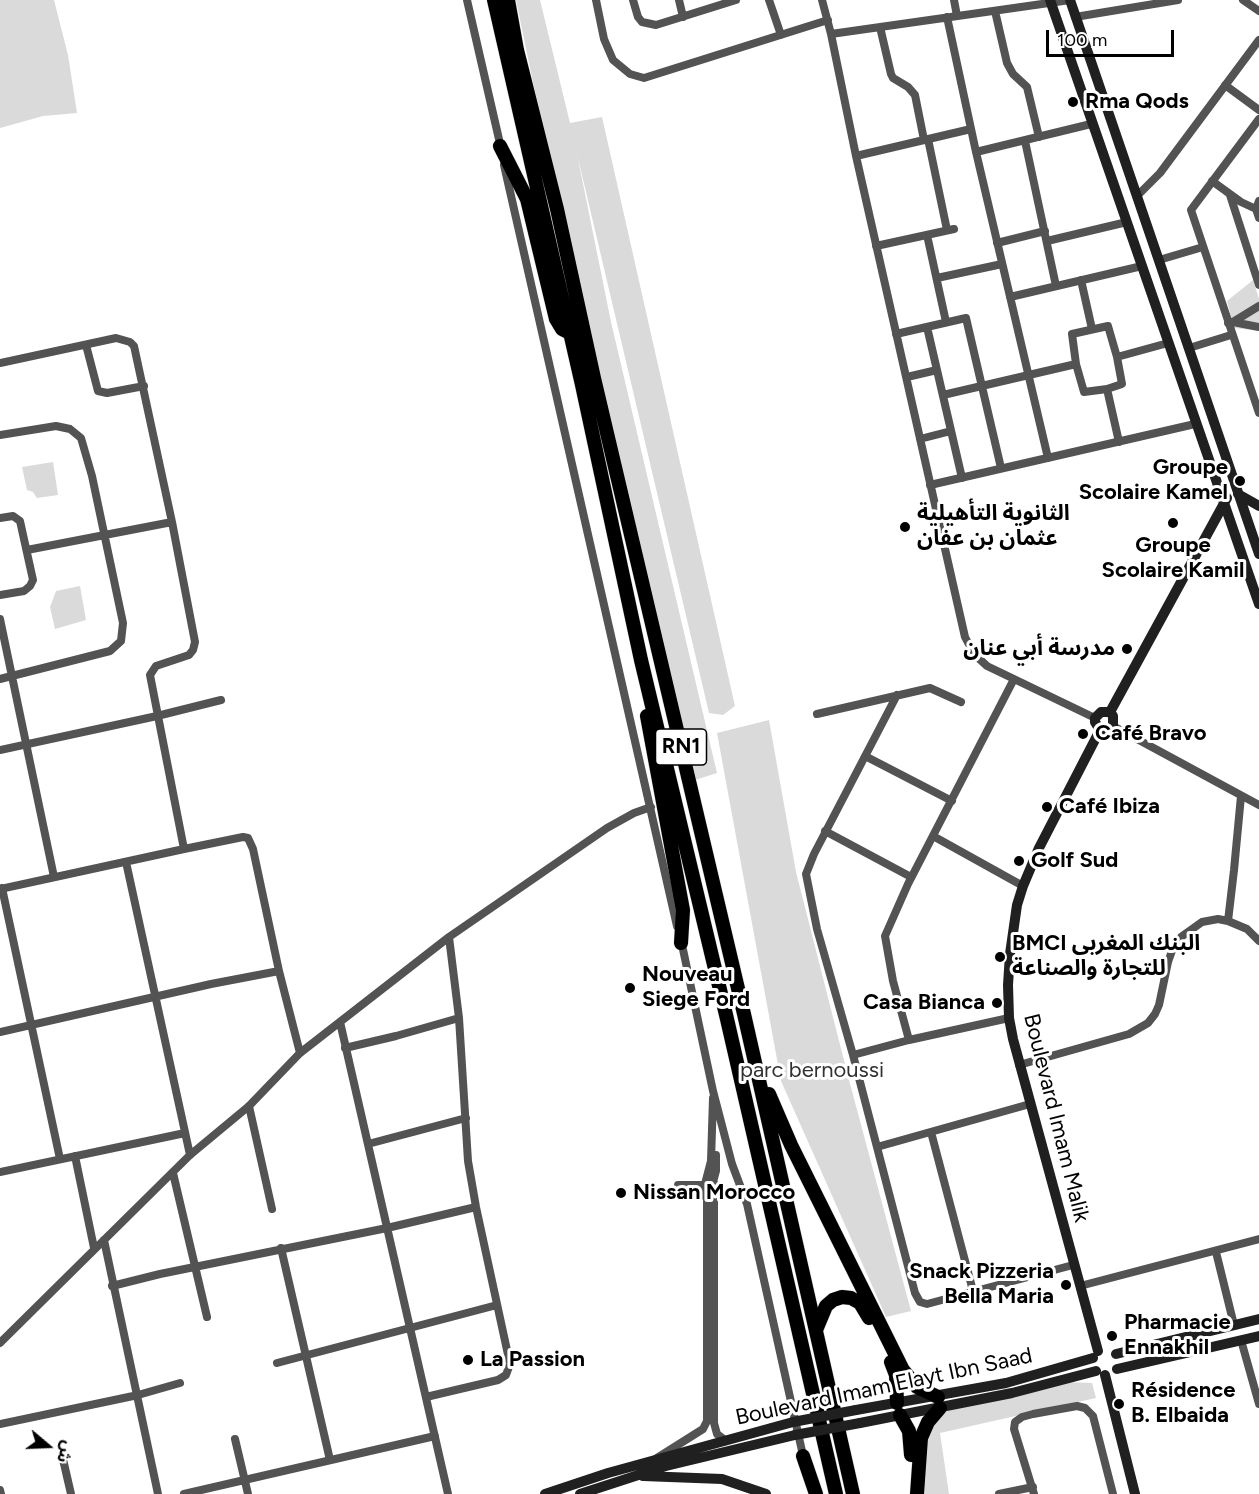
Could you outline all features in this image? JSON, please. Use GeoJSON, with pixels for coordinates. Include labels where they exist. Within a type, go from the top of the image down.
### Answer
{"type":"FeatureCollection","features":[{"type":"Feature","properties":{"kind":"highway","name":"RN1"},"geometry":{"type":"LineString","coordinates":[[494,0],[616,536],[641,660],[727,1019],[836,1494]]}},
{"type":"Feature","properties":{"kind":"highway","name":"RN1"},"geometry":{"type":"LineString","coordinates":[[510,0],[517,50],[557,209],[594,378],[744,1014],[853,1494]]}},
{"type":"Feature","properties":{"kind":"highway"},"geometry":{"type":"LineString","coordinates":[[500,146],[527,199],[556,319],[562,329],[570,333]]}},
{"type":"Feature","properties":{"kind":"highway"},"geometry":{"type":"LineString","coordinates":[[641,660],[648,732],[683,910],[684,925],[681,943]]}},
{"type":"Feature","properties":{"kind":"highway"},"geometry":{"type":"LineString","coordinates":[[744,1014],[778,1117],[903,1370],[917,1387],[939,1402],[921,1438],[917,1494]]}},
{"type":"Feature","properties":{"kind":"highway"},"geometry":{"type":"LineString","coordinates":[[816,1330],[826,1306],[833,1300],[842,1297],[851,1298],[866,1310],[894,1368],[898,1409],[911,1438],[910,1494]]}},
{"type":"Feature","properties":{"kind":"highway"},"geometry":{"type":"LineString","coordinates":[[803,1456],[814,1494]]}},
{"type":"Feature","properties":{"kind":"highway"},"geometry":{"type":"LineString","coordinates":[[847,1468],[859,1494]]}},
{"type":"Feature","properties":{"kind":"street"},"geometry":{"type":"LineString","coordinates":[[467,0],[651,807],[713,1091],[732,1164],[744,1196],[803,1456]]}},
{"type":"Feature","properties":{"kind":"street"},"geometry":{"type":"LineString","coordinates":[[596,0],[604,39],[613,60],[622,69],[637,77],[652,76],[828,21]]}},
{"type":"Feature","properties":{"kind":"street"},"geometry":{"type":"LineString","coordinates":[[633,0],[638,17],[642,22],[656,25],[736,0]]}},
{"type":"Feature","properties":{"kind":"street"},"geometry":{"type":"LineString","coordinates":[[679,0],[683,17]]}},
{"type":"Feature","properties":{"kind":"street"},"geometry":{"type":"LineString","coordinates":[[770,0],[781,35]]}},
{"type":"Feature","properties":{"kind":"street"},"geometry":{"type":"LineString","coordinates":[[822,0],[967,644],[987,666],[1095,718]]}},
{"type":"Feature","properties":{"kind":"street"},"geometry":{"type":"LineString","coordinates":[[954,0],[957,16]]}},
{"type":"Feature","properties":{"kind":"street"},"geometry":{"type":"LineString","coordinates":[[831,34],[1070,0],[1259,554]]}},
{"type":"Feature","properties":{"kind":"street"},"geometry":{"type":"LineString","coordinates":[[1075,17],[1178,0]]}},
{"type":"Feature","properties":{"kind":"street"},"geometry":{"type":"LineString","coordinates":[[1243,0],[1259,11]]}},
{"type":"Feature","properties":{"kind":"street"},"geometry":{"type":"LineString","coordinates":[[1050,2],[1259,604]]}},
{"type":"Feature","properties":{"kind":"street"},"geometry":{"type":"LineString","coordinates":[[996,11],[1009,68],[1027,87],[1040,137]]}},
{"type":"Feature","properties":{"kind":"street"},"geometry":{"type":"LineString","coordinates":[[947,17],[976,152],[1048,458]]}},
{"type":"Feature","properties":{"kind":"street"},"geometry":{"type":"LineString","coordinates":[[876,246],[950,230],[915,95],[908,87],[893,78],[880,27]]}},
{"type":"Feature","properties":{"kind":"street"},"geometry":{"type":"LineString","coordinates":[[1138,195],[1160,172],[1259,40]]}},
{"type":"Feature","properties":{"kind":"street"},"geometry":{"type":"LineString","coordinates":[[1225,85],[1259,110]]}},
{"type":"Feature","properties":{"kind":"street"},"geometry":{"type":"LineString","coordinates":[[1259,119],[1191,210],[1259,413]]}},
{"type":"Feature","properties":{"kind":"street"},"geometry":{"type":"LineString","coordinates":[[976,152],[1091,124]]}},
{"type":"Feature","properties":{"kind":"street"},"geometry":{"type":"LineString","coordinates":[[856,156],[971,129]]}},
{"type":"Feature","properties":{"kind":"street"},"geometry":{"type":"LineString","coordinates":[[1025,141],[1056,286]]}},
{"type":"Feature","properties":{"kind":"street"},"geometry":{"type":"LineString","coordinates":[[1212,181],[1230,195],[1257,205],[1259,218]]}},
{"type":"Feature","properties":{"kind":"street"},"geometry":{"type":"LineString","coordinates":[[1230,195],[1259,285]]}},
{"type":"Feature","properties":{"kind":"street"},"geometry":{"type":"LineString","coordinates":[[1047,241],[1127,222]]}},
{"type":"Feature","properties":{"kind":"street"},"geometry":{"type":"LineString","coordinates":[[997,243],[1045,231]]}},
{"type":"Feature","properties":{"kind":"street"},"geometry":{"type":"LineString","coordinates":[[927,235],[946,322]]}},
{"type":"Feature","properties":{"kind":"street"},"geometry":{"type":"LineString","coordinates":[[1159,260],[1203,247]]}},
{"type":"Feature","properties":{"kind":"street"},"geometry":{"type":"LineString","coordinates":[[937,278],[1002,264]]}},
{"type":"Feature","properties":{"kind":"street"},"geometry":{"type":"LineString","coordinates":[[1010,297],[1142,266]]}},
{"type":"Feature","properties":{"kind":"street"},"geometry":{"type":"LineString","coordinates":[[1081,280],[1092,329]]}},
{"type":"Feature","properties":{"kind":"street"},"geometry":{"type":"LineString","coordinates":[[1230,322],[1259,306]]}},
{"type":"Feature","properties":{"kind":"street"},"geometry":{"type":"LineString","coordinates":[[896,334],[963,318],[967,321],[1001,468]]}},
{"type":"Feature","properties":{"kind":"street"},"geometry":{"type":"LineString","coordinates":[[1230,322],[1259,327]]}},
{"type":"Feature","properties":{"kind":"street"},"geometry":{"type":"LineString","coordinates":[[1108,326],[1122,384],[1107,389],[1084,392],[1071,334],[1092,329],[1108,326]]}},
{"type":"Feature","properties":{"kind":"street"},"geometry":{"type":"LineString","coordinates":[[927,327],[962,478]]}},
{"type":"Feature","properties":{"kind":"street"},"geometry":{"type":"LineString","coordinates":[[1189,348],[1231,335]]}},
{"type":"Feature","properties":{"kind":"street"},"geometry":{"type":"LineString","coordinates":[[0,363],[116,338],[130,342],[138,355],[195,646],[189,655],[160,664],[152,670],[151,685],[184,849]]}},
{"type":"Feature","properties":{"kind":"street"},"geometry":{"type":"LineString","coordinates":[[1117,357],[1168,343]]}},
{"type":"Feature","properties":{"kind":"street"},"geometry":{"type":"LineString","coordinates":[[86,345],[98,391],[106,393],[144,386]]}},
{"type":"Feature","properties":{"kind":"street"},"geometry":{"type":"LineString","coordinates":[[943,395],[1076,364]]}},
{"type":"Feature","properties":{"kind":"street"},"geometry":{"type":"LineString","coordinates":[[907,377],[937,370]]}},
{"type":"Feature","properties":{"kind":"street"},"geometry":{"type":"LineString","coordinates":[[1107,389],[1119,442]]}},
{"type":"Feature","properties":{"kind":"street"},"geometry":{"type":"LineString","coordinates":[[930,485],[1196,424]]}},
{"type":"Feature","properties":{"kind":"street"},"geometry":{"type":"LineString","coordinates":[[0,435],[56,426],[70,429],[78,434],[92,476],[123,623],[121,641],[110,651],[0,679]]}},
{"type":"Feature","properties":{"kind":"street"},"geometry":{"type":"LineString","coordinates":[[920,439],[951,431]]}},
{"type":"Feature","properties":{"kind":"street"},"geometry":{"type":"LineString","coordinates":[[1110,712],[1224,501],[1230,495],[1238,494],[1259,506]]}},
{"type":"Feature","properties":{"kind":"street"},"geometry":{"type":"LineString","coordinates":[[0,518],[13,516],[20,521],[32,575],[30,586],[24,591],[0,595]]}},
{"type":"Feature","properties":{"kind":"street"},"geometry":{"type":"LineString","coordinates":[[27,550],[172,522]]}},
{"type":"Feature","properties":{"kind":"street"},"geometry":{"type":"LineString","coordinates":[[0,619],[54,877]]}},
{"type":"Feature","properties":{"kind":"street"},"geometry":{"type":"LineString","coordinates":[[909,1040],[893,981],[885,936],[912,877],[1014,679]]}},
{"type":"Feature","properties":{"kind":"street"},"geometry":{"type":"LineString","coordinates":[[817,714],[930,688],[961,702]]}},
{"type":"Feature","properties":{"kind":"street"},"geometry":{"type":"LineString","coordinates":[[897,695],[825,831],[809,866],[807,881],[817,928],[917,1299],[927,1304],[1073,1265]]}},
{"type":"Feature","properties":{"kind":"street"},"geometry":{"type":"LineString","coordinates":[[0,750],[26,746],[220,700]]}},
{"type":"Feature","properties":{"kind":"street"},"geometry":{"type":"LineString","coordinates":[[1095,718],[1101,712],[1110,712]]}},
{"type":"Feature","properties":{"kind":"street"},"geometry":{"type":"LineString","coordinates":[[1110,712],[1113,716],[1113,726]]}},
{"type":"Feature","properties":{"kind":"street"},"geometry":{"type":"LineString","coordinates":[[1095,718],[1096,726],[1100,730],[1107,731],[1113,726]]}},
{"type":"Feature","properties":{"kind":"street"},"geometry":{"type":"LineString","coordinates":[[1113,726],[1259,805]]}},
{"type":"Feature","properties":{"kind":"street","name":"Boulevard Imam Malik"},"geometry":{"type":"LineString","coordinates":[[1095,1355],[1080,1286],[1019,1065],[1009,1018],[1010,954],[1017,905],[1023,886],[1039,848],[1100,730]]}},
{"type":"Feature","properties":{"kind":"street"},"geometry":{"type":"LineString","coordinates":[[865,756],[952,801]]}},
{"type":"Feature","properties":{"kind":"street"},"geometry":{"type":"LineString","coordinates":[[1228,921],[1240,796]]}},
{"type":"Feature","properties":{"kind":"street"},"geometry":{"type":"LineString","coordinates":[[0,1343],[190,1155],[249,1106],[300,1053],[449,937],[607,828],[634,813],[651,807]]}},
{"type":"Feature","properties":{"kind":"street"},"geometry":{"type":"LineString","coordinates":[[825,831],[912,877]]}},
{"type":"Feature","properties":{"kind":"street"},"geometry":{"type":"LineString","coordinates":[[933,836],[1023,886]]}},
{"type":"Feature","properties":{"kind":"street"},"geometry":{"type":"LineString","coordinates":[[60,1159],[1,889],[243,837],[250,840],[300,1053]]}},
{"type":"Feature","properties":{"kind":"street"},"geometry":{"type":"LineString","coordinates":[[126,861],[190,1155]]}},
{"type":"Feature","properties":{"kind":"street"},"geometry":{"type":"LineString","coordinates":[[1019,1065],[1129,1034],[1148,1023],[1159,1005],[1173,948],[1181,937],[1202,922],[1228,921],[1247,929],[1259,941]]}},
{"type":"Feature","properties":{"kind":"street"},"geometry":{"type":"LineString","coordinates":[[426,1397],[498,1380],[506,1375],[510,1364],[476,1207],[466,1145],[459,1018],[449,937]]}},
{"type":"Feature","properties":{"kind":"street"},"geometry":{"type":"LineString","coordinates":[[0,1032],[279,971]]}},
{"type":"Feature","properties":{"kind":"street"},"geometry":{"type":"LineString","coordinates":[[345,1048],[459,1018]]}},
{"type":"Feature","properties":{"kind":"street"},"geometry":{"type":"LineString","coordinates":[[853,1055],[1009,1018]]}},
{"type":"Feature","properties":{"kind":"street"},"geometry":{"type":"LineString","coordinates":[[340,1022],[448,1494]]}},
{"type":"Feature","properties":{"kind":"street"},"geometry":{"type":"LineString","coordinates":[[656,1459],[703,1429],[707,1421],[709,1191],[716,1169],[713,1091]]}},
{"type":"Feature","properties":{"kind":"street"},"geometry":{"type":"LineString","coordinates":[[877,1147],[1030,1104]]}},
{"type":"Feature","properties":{"kind":"street"},"geometry":{"type":"LineString","coordinates":[[249,1106],[272,1209]]}},
{"type":"Feature","properties":{"kind":"street"},"geometry":{"type":"LineString","coordinates":[[368,1144],[466,1118]]}},
{"type":"Feature","properties":{"kind":"street"},"geometry":{"type":"LineString","coordinates":[[931,1132],[973,1291]]}},
{"type":"Feature","properties":{"kind":"street"},"geometry":{"type":"LineString","coordinates":[[0,1172],[185,1133]]}},
{"type":"Feature","properties":{"kind":"street"},"geometry":{"type":"LineString","coordinates":[[75,1156],[94,1248]]}},
{"type":"Feature","properties":{"kind":"street"},"geometry":{"type":"LineString","coordinates":[[173,1173],[207,1317]]}},
{"type":"Feature","properties":{"kind":"street"},"geometry":{"type":"LineString","coordinates":[[678,1189],[744,1196]]}},
{"type":"Feature","properties":{"kind":"street"},"geometry":{"type":"LineString","coordinates":[[709,1191],[714,1423],[717,1434],[726,1441]]}},
{"type":"Feature","properties":{"kind":"street"},"geometry":{"type":"LineString","coordinates":[[112,1286],[476,1207]]}},
{"type":"Feature","properties":{"kind":"street"},"geometry":{"type":"LineString","coordinates":[[1080,1286],[1259,1239]]}},
{"type":"Feature","properties":{"kind":"street"},"geometry":{"type":"LineString","coordinates":[[104,1240],[158,1494]]}},
{"type":"Feature","properties":{"kind":"street"},"geometry":{"type":"LineString","coordinates":[[281,1248],[330,1460]]}},
{"type":"Feature","properties":{"kind":"street"},"geometry":{"type":"LineString","coordinates":[[1216,1252],[1234,1325]]}},
{"type":"Feature","properties":{"kind":"street"},"geometry":{"type":"LineString","coordinates":[[277,1363],[497,1305]]}},
{"type":"Feature","properties":{"kind":"street"},"geometry":{"type":"LineString","coordinates":[[1116,1354],[1259,1319]]}},
{"type":"Feature","properties":{"kind":"street"},"geometry":{"type":"LineString","coordinates":[[1101,1373],[1259,1336]]}},
{"type":"Feature","properties":{"kind":"street"},"geometry":{"type":"LineString","coordinates":[[1241,1340],[1259,1404]]}},
{"type":"Feature","properties":{"kind":"street"},"geometry":{"type":"LineString","coordinates":[[1117,1369],[1119,1359],[1108,1348],[1095,1355],[1094,1368],[1101,1373],[1135,1494]]}},
{"type":"Feature","properties":{"kind":"street","name":"Boulevard Imam Elayt Ibn Saad"},"geometry":{"type":"LineString","coordinates":[[939,1402],[1095,1355]]}},
{"type":"Feature","properties":{"kind":"street","name":"Boulevard Imam Elayt Ibn Saad"},"geometry":{"type":"LineString","coordinates":[[545,1494],[656,1459],[793,1422],[856,1410],[898,1409],[1012,1393],[1101,1373]]}},
{"type":"Feature","properties":{"kind":"street"},"geometry":{"type":"LineString","coordinates":[[0,1424],[138,1395],[180,1383]]}},
{"type":"Feature","properties":{"kind":"street"},"geometry":{"type":"LineString","coordinates":[[999,1494],[1034,1490],[1014,1429],[1017,1420],[1033,1414],[1077,1406],[1085,1408],[1093,1416],[1113,1494]]}},
{"type":"Feature","properties":{"kind":"street","name":"Boulevard Imam Elayt Ibn Saad"},"geometry":{"type":"LineString","coordinates":[[580,1494],[666,1466],[795,1435],[860,1423],[898,1409]]}},
{"type":"Feature","properties":{"kind":"street"},"geometry":{"type":"LineString","coordinates":[[184,1494],[435,1436]]}},
{"type":"Feature","properties":{"kind":"street"},"geometry":{"type":"LineString","coordinates":[[236,1439],[248,1494]]}},
{"type":"Feature","properties":{"kind":"street"},"geometry":{"type":"LineString","coordinates":[[62,1455],[71,1494]]}},
{"type":"Feature","properties":{"kind":"street"},"geometry":{"type":"LineString","coordinates":[[637,1476],[722,1479],[766,1494]]}},
{"type":"Feature","properties":{"kind":"green space"},"geometry":{"type":"Polygon","coordinates":[[[0,0],[54,0],[68,55],[77,113],[43,116],[0,128],[0,0]]]}},
{"type":"Feature","properties":{"kind":"green space"},"geometry":{"type":"Polygon","coordinates":[[[516,0],[540,0],[570,123],[602,117],[735,706],[723,715],[709,713],[577,154],[611,322],[717,773],[695,780],[588,325],[516,0]]]}},
{"type":"Feature","properties":{"kind":"green space"},"geometry":{"type":"Polygon","coordinates":[[[1253,280],[1259,299],[1259,331],[1234,328],[1227,301],[1253,280]]]}},
{"type":"Feature","properties":{"kind":"green space"},"geometry":{"type":"Polygon","coordinates":[[[53,462],[58,495],[37,498],[33,492],[27,490],[22,467],[53,462]]]}},
{"type":"Feature","properties":{"kind":"green space"},"geometry":{"type":"Polygon","coordinates":[[[80,586],[86,620],[55,629],[50,607],[56,591],[80,586]]]}},
{"type":"Feature","properties":{"kind":"green space","name":"parc bernoussi"},"geometry":{"type":"Polygon","coordinates":[[[769,720],[796,872],[911,1311],[886,1317],[781,1081],[717,733],[769,720]]]}},
{"type":"Feature","properties":{"kind":"green space"},"geometry":{"type":"Polygon","coordinates":[[[1065,1382],[1092,1383],[1096,1398],[940,1433],[949,1494],[915,1494],[918,1437],[936,1412],[1065,1382]]]}},
{"type":"Feature","properties":{"kind":"place","name":"Rma Qods"},"geometry":{"type":"Point","coordinates":[1073,102]}},
{"type":"Feature","properties":{"kind":"place","name":"Groupe Scolaire Kamel"},"geometry":{"type":"Point","coordinates":[1240,481]}},
{"type":"Feature","properties":{"kind":"place","name":"Groupe Scolaire Kamil"},"geometry":{"type":"Point","coordinates":[1173,523]}},
{"type":"Feature","properties":{"kind":"place","name":"الثانوية التأهيلية عثمان بن عفان"},"geometry":{"type":"Point","coordinates":[905,527]}},
{"type":"Feature","properties":{"kind":"place","name":"مدرسة أبي عنان"},"geometry":{"type":"Point","coordinates":[1127,649]}},
{"type":"Feature","properties":{"kind":"place","name":"Café Bravo"},"geometry":{"type":"Point","coordinates":[1083,734]}},
{"type":"Feature","properties":{"kind":"place","name":"Café Ibiza"},"geometry":{"type":"Point","coordinates":[1047,807]}},
{"type":"Feature","properties":{"kind":"place","name":"Golf Sud"},"geometry":{"type":"Point","coordinates":[1019,861]}},
{"type":"Feature","properties":{"kind":"place","name":"BMCI البنك المغربي للتجارة والصناعة"},"geometry":{"type":"Point","coordinates":[1000,957]}},
{"type":"Feature","properties":{"kind":"place","name":"Nouveau Siege Ford"},"geometry":{"type":"Point","coordinates":[630,988]}},
{"type":"Feature","properties":{"kind":"place","name":"Casa Bianca"},"geometry":{"type":"Point","coordinates":[997,1003]}},
{"type":"Feature","properties":{"kind":"place","name":"Nissan Morocco"},"geometry":{"type":"Point","coordinates":[621,1193]}},
{"type":"Feature","properties":{"kind":"place","name":"Snack Pizzeria Bella Maria"},"geometry":{"type":"Point","coordinates":[1066,1285]}},
{"type":"Feature","properties":{"kind":"place","name":"Pharmacie Ennakhil"},"geometry":{"type":"Point","coordinates":[1112,1336]}},
{"type":"Feature","properties":{"kind":"place","name":"La Passion"},"geometry":{"type":"Point","coordinates":[468,1360]}},
{"type":"Feature","properties":{"kind":"place","name":"Résidence B. Elbaida"},"geometry":{"type":"Point","coordinates":[1119,1404]}}]}
